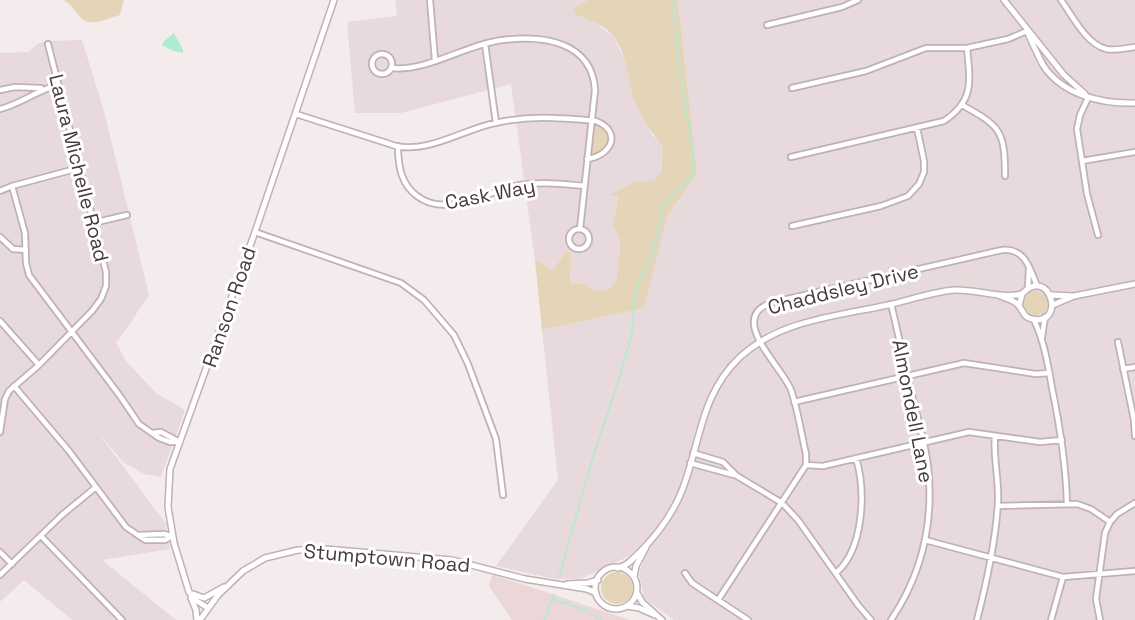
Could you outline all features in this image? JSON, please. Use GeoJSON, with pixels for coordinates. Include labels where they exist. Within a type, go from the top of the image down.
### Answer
{"type":"FeatureCollection","features":[{"type":"Feature","properties":{"kind":"street","name":"Ranson Road"},"geometry":{"type":"LineString","coordinates":[[199,620],[172,536],[168,485],[172,462],[207,369],[334,0]]}},
{"type":"Feature","properties":{"kind":"street"},"geometry":{"type":"LineString","coordinates":[[430,0],[435,60]]}},
{"type":"Feature","properties":{"kind":"street"},"geometry":{"type":"LineString","coordinates":[[767,25],[842,7],[858,0]]}},
{"type":"Feature","properties":{"kind":"street"},"geometry":{"type":"LineString","coordinates":[[1004,0],[1064,75],[1088,98]]}},
{"type":"Feature","properties":{"kind":"street"},"geometry":{"type":"LineString","coordinates":[[1061,0],[1095,44],[1110,49],[1135,47]]}},
{"type":"Feature","properties":{"kind":"street"},"geometry":{"type":"LineString","coordinates":[[792,88],[866,71],[926,48],[967,48],[1008,39],[1027,31]]}},
{"type":"Feature","properties":{"kind":"street"},"geometry":{"type":"LineString","coordinates":[[1027,31],[1044,66],[1062,84],[1088,98],[1117,104],[1135,103]]}},
{"type":"Feature","properties":{"kind":"street"},"geometry":{"type":"LineString","coordinates":[[391,68],[404,69],[503,40],[540,40],[565,45],[579,53],[591,71],[594,83],[580,229]]}},
{"type":"Feature","properties":{"kind":"street","name":"Laura Michelle Road"},"geometry":{"type":"LineString","coordinates":[[0,432],[2,402],[6,395],[92,311],[101,299],[106,286],[106,272],[48,44]]}},
{"type":"Feature","properties":{"kind":"street"},"geometry":{"type":"LineString","coordinates":[[485,44],[496,123]]}},
{"type":"Feature","properties":{"kind":"street"},"geometry":{"type":"LineString","coordinates":[[791,157],[944,121],[962,105],[969,91],[967,48]]}},
{"type":"Feature","properties":{"kind":"street"},"geometry":{"type":"LineString","coordinates":[[380,54],[386,55],[391,59],[391,68],[386,74],[379,74],[374,70],[372,60],[380,54]]}},
{"type":"Feature","properties":{"kind":"street"},"geometry":{"type":"LineString","coordinates":[[0,109],[16,104],[44,88],[58,84]]}},
{"type":"Feature","properties":{"kind":"street"},"geometry":{"type":"LineString","coordinates":[[0,90],[15,87],[44,88]]}},
{"type":"Feature","properties":{"kind":"street"},"geometry":{"type":"LineString","coordinates":[[1088,98],[1077,124],[1087,194],[1098,235]]}},
{"type":"Feature","properties":{"kind":"street"},"geometry":{"type":"LineString","coordinates":[[962,105],[987,118],[996,126],[1003,143],[1005,176]]}},
{"type":"Feature","properties":{"kind":"street"},"geometry":{"type":"LineString","coordinates":[[296,114],[414,149],[496,123],[544,117],[591,121],[605,126],[610,134],[611,142],[608,150],[601,156],[588,159]]}},
{"type":"Feature","properties":{"kind":"street"},"geometry":{"type":"LineString","coordinates":[[792,226],[881,206],[908,196],[919,184],[924,171],[917,128]]}},
{"type":"Feature","properties":{"kind":"street","name":"Cask Way"},"geometry":{"type":"LineString","coordinates":[[398,146],[398,163],[405,182],[412,193],[434,204],[449,205],[516,186],[550,183],[585,186]]}},
{"type":"Feature","properties":{"kind":"street"},"geometry":{"type":"LineString","coordinates":[[1082,161],[1135,152]]}},
{"type":"Feature","properties":{"kind":"street"},"geometry":{"type":"LineString","coordinates":[[0,191],[79,168]]}},
{"type":"Feature","properties":{"kind":"street"},"geometry":{"type":"LineString","coordinates":[[12,186],[25,233],[26,262],[32,280],[120,396],[134,418],[159,438],[179,442]]}},
{"type":"Feature","properties":{"kind":"street"},"geometry":{"type":"LineString","coordinates":[[93,223],[127,215]]}},
{"type":"Feature","properties":{"kind":"street"},"geometry":{"type":"LineString","coordinates":[[580,229],[588,235],[589,242],[585,248],[575,249],[570,245],[569,236],[573,231],[580,229]]}},
{"type":"Feature","properties":{"kind":"street"},"geometry":{"type":"LineString","coordinates":[[255,232],[401,283],[424,300],[447,325],[468,364],[496,439],[503,495]]}},
{"type":"Feature","properties":{"kind":"street"},"geometry":{"type":"LineString","coordinates":[[0,237],[13,249],[26,250]]}},
{"type":"Feature","properties":{"kind":"street","name":"Chaddsley Drive"},"geometry":{"type":"LineString","coordinates":[[806,465],[806,454],[788,384],[754,330],[756,315],[763,306],[1002,250],[1019,252],[1037,286]]}},
{"type":"Feature","properties":{"kind":"street"},"geometry":{"type":"LineString","coordinates":[[1028,288],[1029,268]]}},
{"type":"Feature","properties":{"kind":"street"},"geometry":{"type":"LineString","coordinates":[[1053,305],[1074,296],[1135,284]]}},
{"type":"Feature","properties":{"kind":"street"},"geometry":{"type":"LineString","coordinates":[[1019,306],[1022,294],[1028,288],[1037,286],[1051,295],[1074,296]]}},
{"type":"Feature","properties":{"kind":"street"},"geometry":{"type":"LineString","coordinates":[[656,616],[636,593],[634,578],[636,566],[646,546],[676,501],[703,417],[717,385],[738,359],[760,341],[798,324],[956,290],[997,295],[1022,294]]}},
{"type":"Feature","properties":{"kind":"street"},"geometry":{"type":"LineString","coordinates":[[997,295],[1016,302],[1024,315],[1034,320],[1042,337],[1062,440],[1067,504]]}},
{"type":"Feature","properties":{"kind":"street"},"geometry":{"type":"LineString","coordinates":[[1034,320],[1044,317],[1051,310],[1053,305],[1051,295]]}},
{"type":"Feature","properties":{"kind":"street","name":"Almondell Lane"},"geometry":{"type":"LineString","coordinates":[[891,304],[924,442],[928,466],[929,500],[925,540],[915,576],[891,620]]}},
{"type":"Feature","properties":{"kind":"street"},"geometry":{"type":"LineString","coordinates":[[1042,337],[1044,317]]}},
{"type":"Feature","properties":{"kind":"street"},"geometry":{"type":"LineString","coordinates":[[0,321],[39,365]]}},
{"type":"Feature","properties":{"kind":"street"},"geometry":{"type":"LineString","coordinates":[[1118,342],[1135,436]]}},
{"type":"Feature","properties":{"kind":"street"},"geometry":{"type":"LineString","coordinates":[[794,402],[964,363],[1036,374],[1049,373]]}},
{"type":"Feature","properties":{"kind":"street"},"geometry":{"type":"LineString","coordinates":[[1123,369],[1135,367]]}},
{"type":"Feature","properties":{"kind":"street"},"geometry":{"type":"LineString","coordinates":[[14,386],[69,451],[123,523],[138,535],[172,536]]}},
{"type":"Feature","properties":{"kind":"street"},"geometry":{"type":"LineString","coordinates":[[718,600],[806,465],[818,467],[969,432],[1040,442],[1062,440]]}},
{"type":"Feature","properties":{"kind":"street"},"geometry":{"type":"LineString","coordinates":[[977,620],[991,557],[998,506],[995,436]]}},
{"type":"Feature","properties":{"kind":"street"},"geometry":{"type":"LineString","coordinates":[[693,453],[723,462],[737,476],[782,503],[798,520],[871,620]]}},
{"type":"Feature","properties":{"kind":"street"},"geometry":{"type":"LineString","coordinates":[[836,573],[849,557],[860,522],[861,488],[856,458]]}},
{"type":"Feature","properties":{"kind":"street"},"geometry":{"type":"LineString","coordinates":[[690,463],[737,476]]}},
{"type":"Feature","properties":{"kind":"street"},"geometry":{"type":"LineString","coordinates":[[0,575],[62,515],[96,487]]}},
{"type":"Feature","properties":{"kind":"street"},"geometry":{"type":"LineString","coordinates":[[1100,620],[1096,599],[1105,533],[1110,522],[1124,508],[1135,503]]}},
{"type":"Feature","properties":{"kind":"street"},"geometry":{"type":"LineString","coordinates":[[998,506],[1084,505],[1110,522]]}},
{"type":"Feature","properties":{"kind":"street"},"geometry":{"type":"LineString","coordinates":[[41,536],[122,620]]}},
{"type":"Feature","properties":{"kind":"street"},"geometry":{"type":"LineString","coordinates":[[925,540],[1063,577],[1135,571]]}},
{"type":"Feature","properties":{"kind":"street"},"geometry":{"type":"LineString","coordinates":[[646,546],[630,563],[608,569],[598,580],[596,593],[609,608],[627,606],[639,608],[662,620]]}},
{"type":"Feature","properties":{"kind":"street","name":"Stumptown Road"},"geometry":{"type":"LineString","coordinates":[[199,620],[228,585],[250,566],[265,558],[289,551],[315,549],[461,561],[525,579],[562,584],[596,593]]}},
{"type":"Feature","properties":{"kind":"street"},"geometry":{"type":"LineString","coordinates":[[0,552],[12,564]]}},
{"type":"Feature","properties":{"kind":"street"},"geometry":{"type":"LineString","coordinates":[[618,568],[630,573],[634,578]]}},
{"type":"Feature","properties":{"kind":"street"},"geometry":{"type":"LineString","coordinates":[[685,573],[692,583],[748,620]]}},
{"type":"Feature","properties":{"kind":"street"},"geometry":{"type":"LineString","coordinates":[[1051,620],[1063,577]]}},
{"type":"Feature","properties":{"kind":"street","name":"Stumptown Road"},"geometry":{"type":"LineString","coordinates":[[562,584],[588,583],[598,580]]}},
{"type":"Feature","properties":{"kind":"street"},"geometry":{"type":"LineString","coordinates":[[187,588],[204,598],[228,585]]}},
{"type":"Feature","properties":{"kind":"street"},"geometry":{"type":"LineString","coordinates":[[187,588],[194,598],[208,608]]}},
{"type":"Feature","properties":{"kind":"street"},"geometry":{"type":"LineString","coordinates":[[627,606],[636,593]]}},
{"type":"Feature","properties":{"kind":"shaded area"},"geometry":{"type":"Polygon","coordinates":[[[64,0],[124,0],[120,15],[89,22],[81,18],[64,0]]]}},
{"type":"Feature","properties":{"kind":"shaded area"},"geometry":{"type":"Polygon","coordinates":[[[395,0],[588,0],[574,8],[574,14],[591,20],[614,37],[629,70],[632,92],[652,135],[663,145],[661,172],[653,181],[635,181],[611,195],[618,195],[613,225],[620,239],[616,281],[608,290],[594,291],[570,284],[571,254],[567,250],[552,271],[539,261],[535,261],[511,84],[401,113],[355,113],[347,22],[397,16],[395,0]]]}},
{"type":"Feature","properties":{"kind":"shaded area"},"geometry":{"type":"Polygon","coordinates":[[[588,0],[678,0],[697,171],[667,216],[644,308],[542,330],[535,261],[539,261],[552,271],[567,250],[571,253],[570,283],[585,284],[594,291],[608,290],[616,281],[620,239],[613,225],[618,196],[610,195],[635,181],[653,181],[661,172],[663,146],[636,104],[626,62],[618,43],[601,26],[574,14],[574,8],[588,0]]]}},
{"type":"Feature","properties":{"kind":"shaded area"},"geometry":{"type":"Polygon","coordinates":[[[678,0],[1135,0],[1135,620],[674,620],[644,598],[639,574],[643,562],[632,555],[580,579],[555,579],[496,566],[558,480],[542,330],[644,308],[667,216],[697,171],[678,0]]]}},
{"type":"Feature","properties":{"kind":"shaded area"},"geometry":{"type":"Polygon","coordinates":[[[174,33],[183,50],[183,53],[162,45],[174,33]]]}},
{"type":"Feature","properties":{"kind":"shaded area"},"geometry":{"type":"Polygon","coordinates":[[[82,40],[104,111],[149,295],[116,342],[126,361],[156,393],[185,410],[161,477],[144,474],[124,463],[97,431],[166,524],[170,549],[102,560],[176,620],[72,620],[24,580],[0,602],[0,53],[29,52],[37,44],[46,41],[82,40]]]}},
{"type":"Feature","properties":{"kind":"shaded area"},"geometry":{"type":"Polygon","coordinates":[[[595,124],[606,130],[609,139],[607,146],[593,156],[590,154],[595,124]]]}},
{"type":"Feature","properties":{"kind":"shaded area"},"geometry":{"type":"Polygon","coordinates":[[[1036,291],[1045,294],[1048,303],[1045,312],[1036,315],[1027,312],[1024,303],[1027,294],[1036,291]]]}},
{"type":"Feature","properties":{"kind":"shaded area"},"geometry":{"type":"Polygon","coordinates":[[[617,572],[628,577],[633,588],[628,599],[617,604],[606,599],[601,588],[606,577],[617,572]]]}},
{"type":"Feature","properties":{"kind":"shaded area"},"geometry":{"type":"Polygon","coordinates":[[[492,575],[630,620],[512,620],[489,586],[492,575]]]}},
{"type":"Feature","properties":{"kind":"waterway"},"geometry":{"type":"LineString","coordinates":[[559,577],[592,460],[620,376],[632,333],[635,297],[653,253],[664,206],[692,174],[693,154],[679,64],[673,0]]}},
{"type":"Feature","properties":{"kind":"waterway"},"geometry":{"type":"LineString","coordinates":[[544,620],[554,594]]}},
{"type":"Feature","properties":{"kind":"waterway"},"geometry":{"type":"LineString","coordinates":[[552,599],[586,610],[601,620]]}}]}
